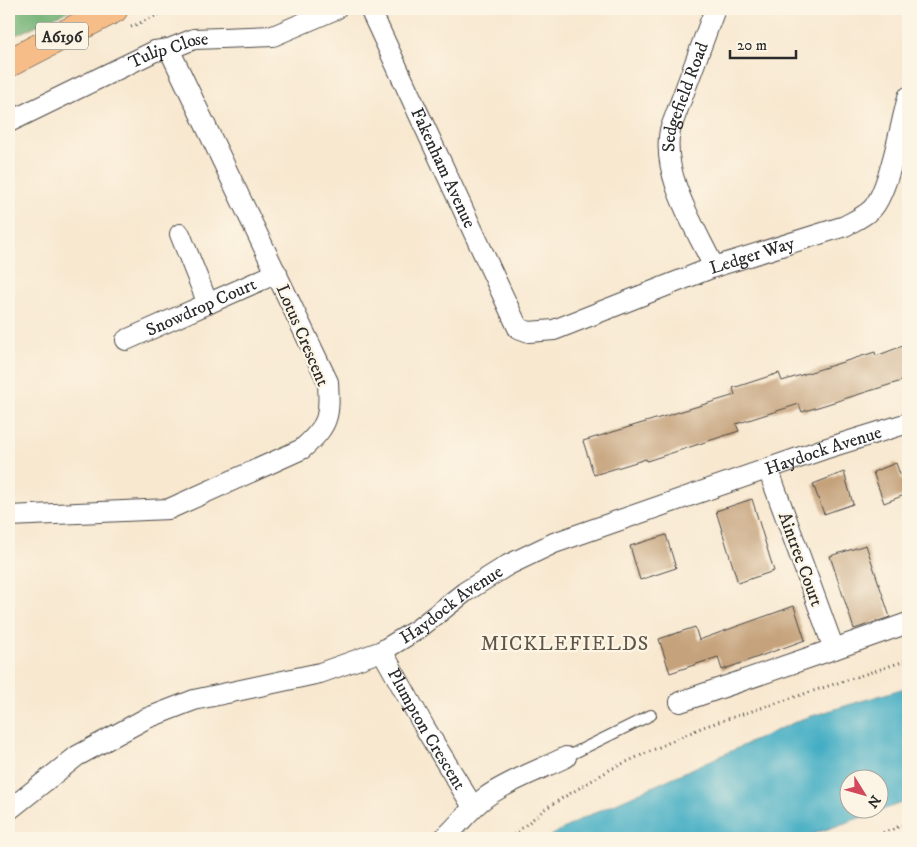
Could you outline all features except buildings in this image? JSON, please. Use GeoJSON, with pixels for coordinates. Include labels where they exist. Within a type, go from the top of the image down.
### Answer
{"type":"FeatureCollection","features":[{"type":"Feature","properties":{"kind":"main road","name":"A6196"},"geometry":{"type":"LineString","coordinates":[[9,63],[114,9]]}},
{"type":"Feature","properties":{"kind":"street","name":"Tulip Close"},"geometry":{"type":"LineString","coordinates":[[9,122],[155,51],[169,49],[194,39],[272,36],[336,9]]}},
{"type":"Feature","properties":{"kind":"street","name":"Fakenham Avenue"},"geometry":{"type":"LineString","coordinates":[[370,9],[518,328]]}},
{"type":"Feature","properties":{"kind":"street","name":"Sedgefield Road"},"geometry":{"type":"LineString","coordinates":[[714,267],[671,174],[667,146],[670,130],[715,9]]}},
{"type":"Feature","properties":{"kind":"street","name":"Lotus Crescent"},"geometry":{"type":"LineString","coordinates":[[9,516],[169,508],[302,449],[319,434],[330,412],[328,382],[169,49]]}},
{"type":"Feature","properties":{"kind":"street","name":"Ledger Way"},"geometry":{"type":"LineString","coordinates":[[518,328],[529,332],[554,330],[714,267],[845,226],[872,209],[882,191],[908,97]]}},
{"type":"Feature","properties":{"kind":"street"},"geometry":{"type":"LineString","coordinates":[[180,234],[208,304]]}},
{"type":"Feature","properties":{"kind":"street","name":"Snowdrop Court"},"geometry":{"type":"LineString","coordinates":[[126,340],[277,273]]}},
{"type":"Feature","properties":{"kind":"street","name":"Haydock Avenue"},"geometry":{"type":"LineString","coordinates":[[9,810],[77,756],[145,719],[194,700],[320,672],[382,651],[418,629],[465,592],[508,565],[546,546],[908,423]]}},
{"type":"Feature","properties":{"kind":"street","name":"Aintree Court"},"geometry":{"type":"LineString","coordinates":[[768,469],[834,649]]}},
{"type":"Feature","properties":{"kind":"street"},"geometry":{"type":"LineString","coordinates":[[680,702],[908,623]]}},
{"type":"Feature","properties":{"kind":"street","name":"Plumpton Crescent"},"geometry":{"type":"LineString","coordinates":[[382,651],[425,728],[473,807]]}},
{"type":"Feature","properties":{"kind":"street","name":"Plumpton Crescent"},"geometry":{"type":"LineString","coordinates":[[444,838],[473,807],[487,796],[566,757]]}},
{"type":"Feature","properties":{"kind":"lane"},"geometry":{"type":"LineString","coordinates":[[566,757],[651,715]]}},
{"type":"Feature","properties":{"kind":"path"},"geometry":{"type":"LineString","coordinates":[[510,838],[546,808],[610,769],[703,727],[908,660]]}},
{"type":"Feature","properties":{"kind":"path"},"geometry":{"type":"LineString","coordinates":[[869,838],[908,823]]}},
{"type":"Feature","properties":{"kind":"green space"},"geometry":{"type":"Polygon","coordinates":[[[9,9],[72,9],[9,38],[9,9]]]}},
{"type":"Feature","properties":{"kind":"water"},"geometry":{"type":"Polygon","coordinates":[[[908,687],[908,801],[890,807],[890,770],[840,770],[840,820],[854,820],[802,838],[547,838],[581,819],[802,719],[908,687]]]}},
{"type":"Feature","properties":{"kind":"district","name":"MICKLEFIELDS"},"geometry":{"type":"Point","coordinates":[565,643]}}]}
